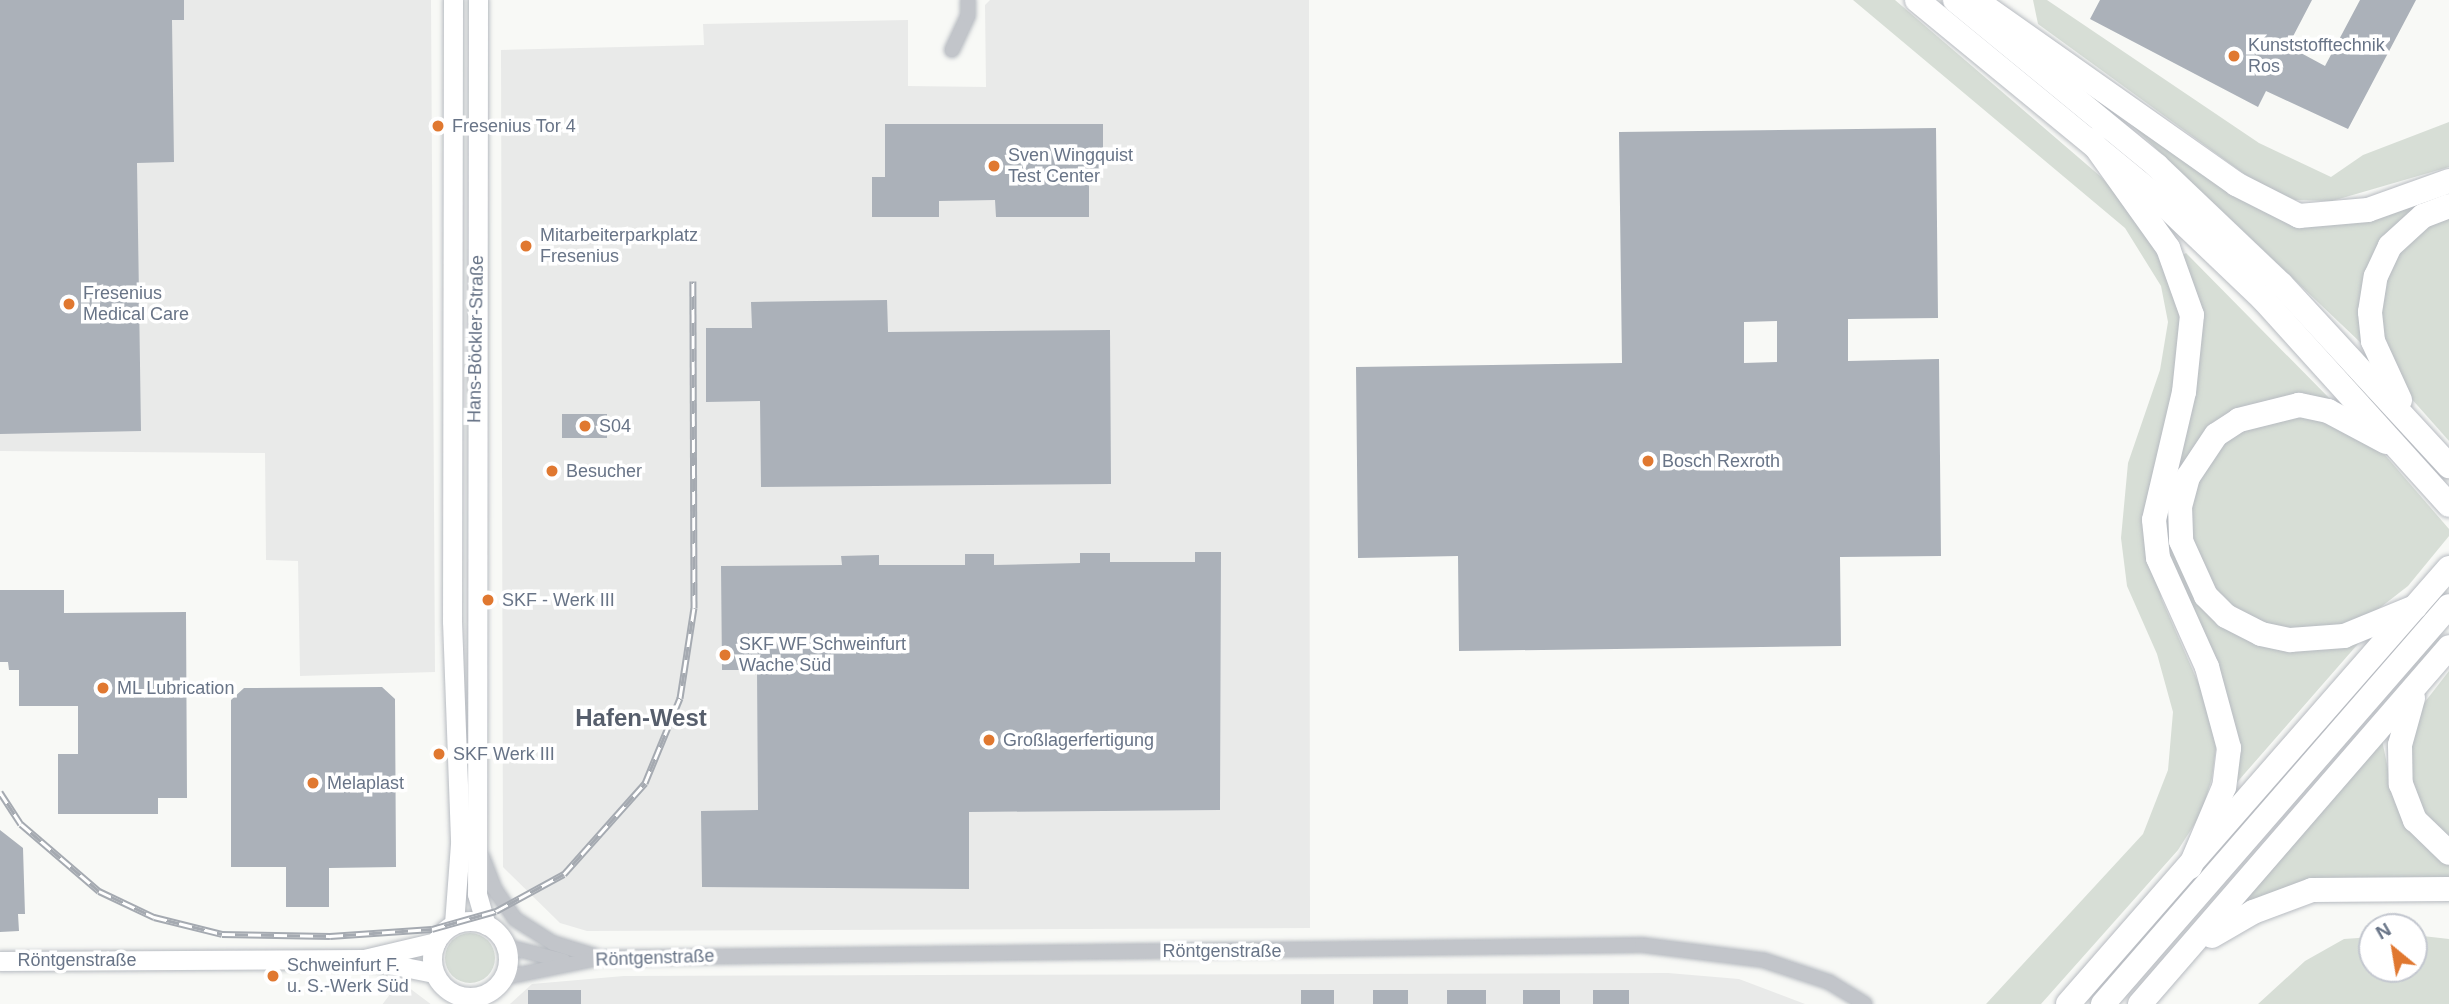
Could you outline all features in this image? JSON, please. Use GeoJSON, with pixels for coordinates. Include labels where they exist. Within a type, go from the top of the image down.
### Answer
{"type":"FeatureCollection","features":[{"type":"Feature","properties":{"kind":"highway"},"geometry":{"type":"LineString","coordinates":[[1917,0],[2091,140],[2264,300],[2409,455],[2449,505]]}},
{"type":"Feature","properties":{"kind":"highway"},"geometry":{"type":"LineString","coordinates":[[1955,0],[2157,166],[2281,284],[2449,466]]}},
{"type":"Feature","properties":{"kind":"highway"},"geometry":{"type":"LineString","coordinates":[[1976,0],[2225,177],[2299,216],[2368,210],[2449,181]]}},
{"type":"Feature","properties":{"kind":"highway"},"geometry":{"type":"LineString","coordinates":[[2091,140],[2163,239],[2184,279],[2192,315],[2185,392],[2154,520],[2158,558],[2207,667],[2229,748],[2224,787],[2190,867]]}},
{"type":"Feature","properties":{"kind":"highway"},"geometry":{"type":"LineString","coordinates":[[2413,425],[2373,341],[2370,312],[2375,276],[2398,238],[2423,216],[2449,206]]}},
{"type":"Feature","properties":{"kind":"highway"},"geometry":{"type":"LineString","coordinates":[[2409,455],[2328,411],[2299,405],[2258,411],[2216,435],[2201,452],[2180,506],[2181,541],[2206,596],[2226,616],[2261,634],[2290,640],[2344,636],[2418,603]]}},
{"type":"Feature","properties":{"kind":"highway"},"geometry":{"type":"LineString","coordinates":[[2068,1004],[2449,568]]}},
{"type":"Feature","properties":{"kind":"highway"},"geometry":{"type":"LineString","coordinates":[[2104,1004],[2443,613]]}},
{"type":"Feature","properties":{"kind":"highway"},"geometry":{"type":"LineString","coordinates":[[2140,1004],[2449,647]]}},
{"type":"Feature","properties":{"kind":"highway"},"geometry":{"type":"LineString","coordinates":[[2420,681],[2400,745],[2401,784],[2415,820],[2449,853]]}},
{"type":"Feature","properties":{"kind":"highway"},"geometry":{"type":"LineString","coordinates":[[2185,954],[2253,912],[2312,890],[2449,890]]}},
{"type":"Feature","properties":{"kind":"street","name":"Hans-Böckler-Straße"},"geometry":{"type":"LineString","coordinates":[[453,0],[452,621],[460,844],[454,924]]}},
{"type":"Feature","properties":{"kind":"street","name":"Hans-Böckler-Straße"},"geometry":{"type":"LineString","coordinates":[[478,0],[475,506],[479,844],[477,894],[486,925]]}},
{"type":"Feature","properties":{"kind":"street"},"geometry":{"type":"LineString","coordinates":[[952,50],[968,15],[968,0]]}},
{"type":"Feature","properties":{"kind":"street"},"geometry":{"type":"LineString","coordinates":[[453,172],[479,171]]}},
{"type":"Feature","properties":{"kind":"street"},"geometry":{"type":"LineString","coordinates":[[452,506],[475,506]]}},
{"type":"Feature","properties":{"kind":"street"},"geometry":{"type":"LineString","coordinates":[[452,621],[475,621]]}},
{"type":"Feature","properties":{"kind":"street"},"geometry":{"type":"LineString","coordinates":[[454,724],[478,724]]}},
{"type":"Feature","properties":{"kind":"street"},"geometry":{"type":"LineString","coordinates":[[479,844],[494,888],[515,919],[553,943],[600,958]]}},
{"type":"Feature","properties":{"kind":"street"},"geometry":{"type":"LineString","coordinates":[[454,924],[486,925],[505,946],[503,978],[484,995],[471,997],[449,992],[434,973],[436,942],[454,924]]}},
{"type":"Feature","properties":{"kind":"street","name":"Röntgenstraße"},"geometry":{"type":"LineString","coordinates":[[364,959],[436,942]]}},
{"type":"Feature","properties":{"kind":"street","name":"Röntgenstraße"},"geometry":{"type":"LineString","coordinates":[[503,978],[569,962],[600,958],[1642,945],[1763,960],[1829,982],[1865,1004]]}},
{"type":"Feature","properties":{"kind":"street","name":"Röntgenstraße"},"geometry":{"type":"LineString","coordinates":[[505,946],[569,962]]}},
{"type":"Feature","properties":{"kind":"street","name":"Röntgenstraße"},"geometry":{"type":"LineString","coordinates":[[0,961],[364,959],[434,973]]}},
{"type":"Feature","properties":{"kind":"shaded area"},"geometry":{"type":"Polygon","coordinates":[[[0,0],[431,0],[435,672],[300,676],[298,561],[266,560],[265,453],[0,451],[0,0]]]}},
{"type":"Feature","properties":{"kind":"shaded area"},"geometry":{"type":"Polygon","coordinates":[[[990,0],[1309,0],[1310,928],[587,931],[560,923],[503,867],[501,50],[704,45],[703,24],[908,20],[908,86],[986,87],[985,5],[990,0]]]}},
{"type":"Feature","properties":{"kind":"shaded area"},"geometry":{"type":"Polygon","coordinates":[[[1853,0],[1895,0],[2100,176],[2138,216],[2165,262],[2182,311],[2183,344],[2149,548],[2162,600],[2208,705],[2216,748],[2212,778],[2201,814],[2178,850],[2041,1004],[1986,1004],[2143,834],[2168,770],[2173,712],[2157,654],[2127,586],[2121,538],[2128,463],[2160,370],[2168,322],[2161,286],[2125,228],[1853,0]]]}},
{"type":"Feature","properties":{"kind":"shaded area"},"geometry":{"type":"Polygon","coordinates":[[[2033,0],[2047,0],[2259,143],[2331,177],[2363,155],[2449,122],[2449,167],[2332,201],[2295,200],[2258,184],[2038,24],[2033,0]]]}},
{"type":"Feature","properties":{"kind":"shaded area"},"geometry":{"type":"Polygon","coordinates":[[[2124,118],[2201,173],[2264,212],[2286,219],[2449,190],[2449,196],[2410,218],[2361,343],[2124,118]]]}},
{"type":"Feature","properties":{"kind":"shaded area"},"geometry":{"type":"Polygon","coordinates":[[[2449,211],[2449,441],[2402,388],[2380,341],[2379,285],[2401,244],[2449,211]]]}},
{"type":"Feature","properties":{"kind":"shaded area"},"geometry":{"type":"Polygon","coordinates":[[[2186,253],[2333,402],[2237,414],[2174,509],[2224,620],[2364,637],[2225,796],[2228,785],[2165,541],[2166,492],[2186,424],[2180,257],[2186,253]]]}},
{"type":"Feature","properties":{"kind":"shaded area"},"geometry":{"type":"Polygon","coordinates":[[[2262,415],[2327,416],[2379,448],[2449,529],[2449,536],[2408,586],[2368,617],[2348,625],[2273,629],[2222,601],[2186,541],[2185,506],[2205,454],[2262,415]]]}},
{"type":"Feature","properties":{"kind":"shaded area"},"geometry":{"type":"Polygon","coordinates":[[[2449,671],[2449,843],[2433,829],[2408,788],[2414,716],[2449,671]]]}},
{"type":"Feature","properties":{"kind":"shaded area"},"geometry":{"type":"Polygon","coordinates":[[[2382,740],[2395,803],[2431,853],[2449,862],[2449,878],[2315,878],[2235,910],[2382,740]]]}},
{"type":"Feature","properties":{"kind":"shaded area"},"geometry":{"type":"Polygon","coordinates":[[[470,933],[488,940],[495,958],[488,976],[470,983],[452,976],[445,958],[452,940],[470,933]]]}},
{"type":"Feature","properties":{"kind":"shaded area"},"geometry":{"type":"Polygon","coordinates":[[[2428,937],[2449,939],[2449,1004],[2258,1004],[2305,961],[2344,939],[2358,938],[2358,983],[2428,983],[2428,937]]]}},
{"type":"Feature","properties":{"kind":"shaded area"},"geometry":{"type":"Polygon","coordinates":[[[1668,973],[1739,979],[1805,1004],[510,1004],[532,984],[624,976],[1668,973]]]}},
{"type":"Feature","properties":{"kind":"shaded area"},"geometry":{"type":"Polygon","coordinates":[[[400,981],[430,1004],[383,1004],[400,981]]]}},
{"type":"Feature","properties":{"kind":"building","name":"Fresenius Medical Care"},"geometry":{"type":"Polygon","coordinates":[[[0,0],[184,0],[184,20],[172,20],[174,162],[137,163],[141,431],[0,434],[0,0]]]}},
{"type":"Feature","properties":{"kind":"building","name":"Kunststofftechnik Ros"},"geometry":{"type":"Polygon","coordinates":[[[2100,0],[2312,0],[2288,46],[2325,66],[2360,0],[2416,0],[2348,129],[2266,91],[2258,107],[2090,19],[2100,0]]]}},
{"type":"Feature","properties":{"kind":"building","name":"Sven Wingquist Test Center"},"geometry":{"type":"Polygon","coordinates":[[[885,124],[1103,124],[1103,173],[1089,173],[1089,217],[996,217],[995,200],[939,201],[939,217],[872,217],[872,177],[885,177],[885,124]]]}},
{"type":"Feature","properties":{"kind":"building","name":"Bosch Rexroth"},"geometry":{"type":"Polygon","coordinates":[[[1936,128],[1938,318],[1848,319],[1848,361],[1939,359],[1941,556],[1840,557],[1841,646],[1459,651],[1458,556],[1358,558],[1356,367],[1622,363],[1619,132],[1936,128]],[[1777,321],[1744,322],[1744,363],[1777,362],[1777,321]]]}},
{"type":"Feature","properties":{"kind":"building"},"geometry":{"type":"Polygon","coordinates":[[[887,300],[888,332],[1110,330],[1111,484],[761,487],[760,401],[706,402],[706,328],[752,328],[751,302],[887,300]]]}},
{"type":"Feature","properties":{"kind":"building","name":"S04"},"geometry":{"type":"Polygon","coordinates":[[[562,414],[607,414],[607,438],[562,438],[562,414]]]}},
{"type":"Feature","properties":{"kind":"building","name":"Großlagerfertigung"},"geometry":{"type":"Polygon","coordinates":[[[1195,552],[1221,552],[1220,810],[969,812],[969,889],[702,887],[701,811],[758,810],[757,670],[722,670],[721,566],[842,565],[841,556],[879,555],[879,565],[965,565],[965,554],[994,554],[994,565],[1080,563],[1080,553],[1110,553],[1110,562],[1195,562],[1195,552]]]}},
{"type":"Feature","properties":{"kind":"building","name":"ML Lubrication"},"geometry":{"type":"Polygon","coordinates":[[[0,590],[64,590],[64,613],[186,612],[187,798],[158,798],[158,814],[58,814],[58,754],[78,754],[78,706],[19,706],[19,670],[9,670],[8,662],[0,662],[0,590]]]}},
{"type":"Feature","properties":{"kind":"building","name":"Melaplast"},"geometry":{"type":"Polygon","coordinates":[[[382,687],[395,699],[396,867],[329,868],[329,907],[286,907],[286,867],[231,867],[231,700],[244,688],[382,687]]]}},
{"type":"Feature","properties":{"kind":"building"},"geometry":{"type":"Polygon","coordinates":[[[0,830],[23,848],[25,914],[18,914],[19,931],[0,932],[0,830]]]}},
{"type":"Feature","properties":{"kind":"building"},"geometry":{"type":"Polygon","coordinates":[[[528,990],[581,990],[581,1004],[528,1004],[528,990]]]}},
{"type":"Feature","properties":{"kind":"building"},"geometry":{"type":"Polygon","coordinates":[[[1301,990],[1334,990],[1334,1004],[1301,1004],[1301,990]]]}},
{"type":"Feature","properties":{"kind":"building"},"geometry":{"type":"Polygon","coordinates":[[[1373,990],[1408,990],[1408,1004],[1373,1004],[1373,990]]]}},
{"type":"Feature","properties":{"kind":"building"},"geometry":{"type":"Polygon","coordinates":[[[1447,990],[1486,990],[1486,1004],[1447,1004],[1447,990]]]}},
{"type":"Feature","properties":{"kind":"building"},"geometry":{"type":"Polygon","coordinates":[[[1523,990],[1560,990],[1560,1004],[1523,1004],[1523,990]]]}},
{"type":"Feature","properties":{"kind":"building"},"geometry":{"type":"Polygon","coordinates":[[[1593,990],[1629,990],[1629,1004],[1593,1004],[1593,990]]]}},
{"type":"Feature","properties":{"kind":"railway"},"geometry":{"type":"LineString","coordinates":[[0,792],[21,824],[99,891],[154,917],[222,934],[330,936],[432,929],[496,911],[564,874],[645,783],[680,698],[694,608],[693,281]]}},
{"type":"Feature","properties":{"kind":"place","name":"Kunststofftechnik Ros"},"geometry":{"type":"Point","coordinates":[2234,56]}},
{"type":"Feature","properties":{"kind":"place","name":"Fresenius Tor 4"},"geometry":{"type":"Point","coordinates":[438,126]}},
{"type":"Feature","properties":{"kind":"place","name":"Sven Wingquist Test Center"},"geometry":{"type":"Point","coordinates":[994,166]}},
{"type":"Feature","properties":{"kind":"place","name":"Mitarbeiterparkplatz Fresenius"},"geometry":{"type":"Point","coordinates":[526,246]}},
{"type":"Feature","properties":{"kind":"place","name":"Fresenius Medical Care"},"geometry":{"type":"Point","coordinates":[69,304]}},
{"type":"Feature","properties":{"kind":"place","name":"S04"},"geometry":{"type":"Point","coordinates":[585,426]}},
{"type":"Feature","properties":{"kind":"place","name":"Bosch Rexroth"},"geometry":{"type":"Point","coordinates":[1648,461]}},
{"type":"Feature","properties":{"kind":"place","name":"Besucher"},"geometry":{"type":"Point","coordinates":[552,471]}},
{"type":"Feature","properties":{"kind":"place","name":"SKF - Werk III"},"geometry":{"type":"Point","coordinates":[488,600]}},
{"type":"Feature","properties":{"kind":"place","name":"SKF WF Schweinfurt Wache Süd"},"geometry":{"type":"Point","coordinates":[725,655]}},
{"type":"Feature","properties":{"kind":"place","name":"ML Lubrication"},"geometry":{"type":"Point","coordinates":[103,688]}},
{"type":"Feature","properties":{"kind":"place","name":"Großlagerfertigung"},"geometry":{"type":"Point","coordinates":[989,740]}},
{"type":"Feature","properties":{"kind":"place","name":"SKF Werk III"},"geometry":{"type":"Point","coordinates":[439,754]}},
{"type":"Feature","properties":{"kind":"place","name":"Melaplast"},"geometry":{"type":"Point","coordinates":[313,783]}},
{"type":"Feature","properties":{"kind":"place","name":"Schweinfurt F. u. S.-Werk Süd"},"geometry":{"type":"Point","coordinates":[273,976]}},
{"type":"Feature","properties":{"kind":"district","name":"Hafen-West"},"geometry":{"type":"Point","coordinates":[641,718]}}]}
